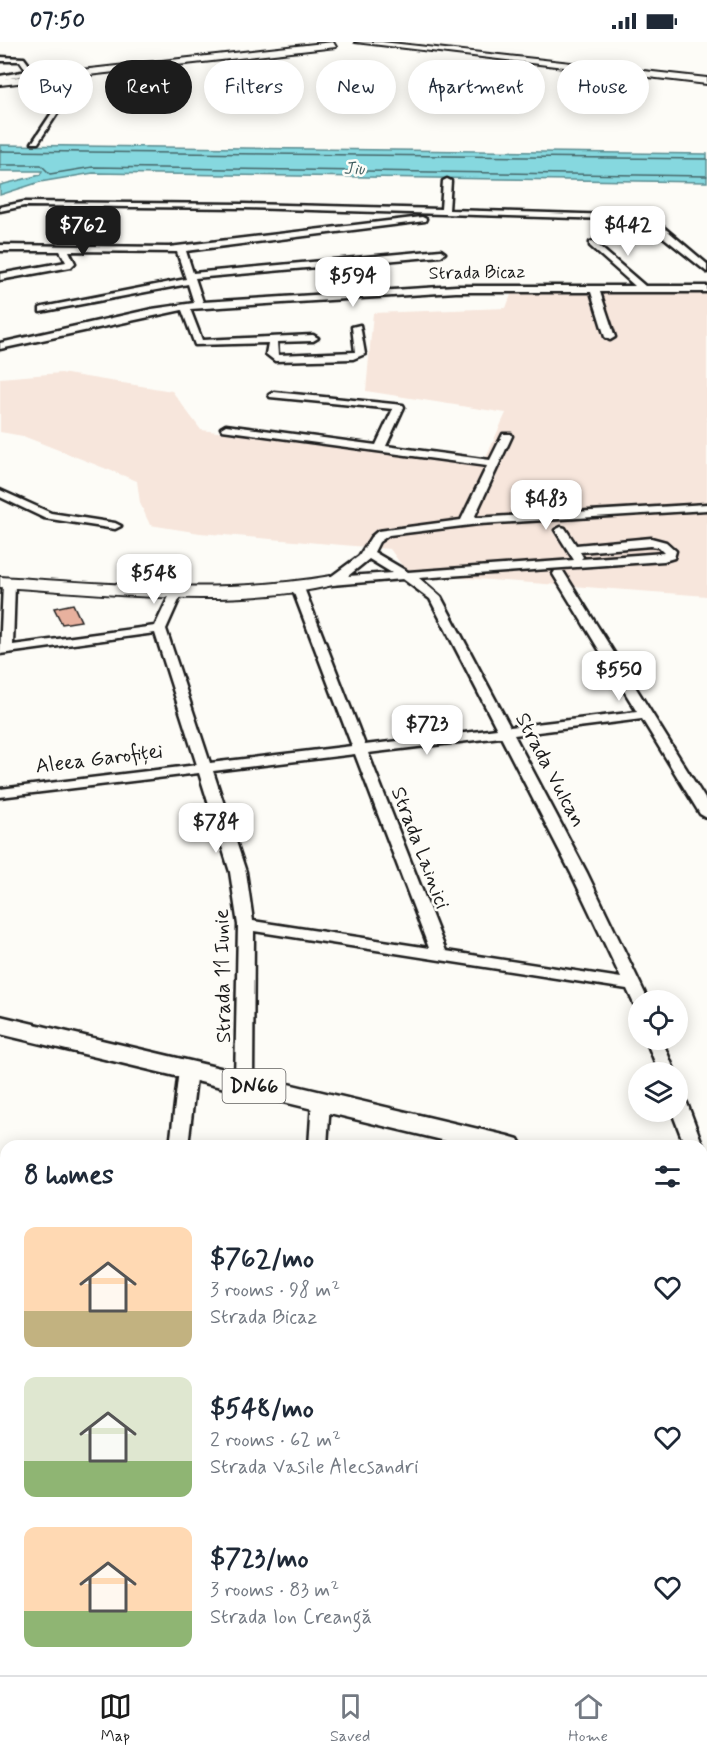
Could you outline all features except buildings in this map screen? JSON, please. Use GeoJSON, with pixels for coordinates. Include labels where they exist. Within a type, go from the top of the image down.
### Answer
{"type":"FeatureCollection","features":[{"type":"Feature","properties":{"kind":"main road"},"geometry":{"type":"LineString","coordinates":[[286,50],[316,42],[379,45]]}},
{"type":"Feature","properties":{"kind":"main road"},"geometry":{"type":"LineString","coordinates":[[359,42],[707,81]]}},
{"type":"Feature","properties":{"kind":"main road"},"geometry":{"type":"LineString","coordinates":[[93,72],[338,44]]}},
{"type":"Feature","properties":{"kind":"main road"},"geometry":{"type":"LineString","coordinates":[[0,80],[18,79]]}},
{"type":"Feature","properties":{"kind":"main road"},"geometry":{"type":"LineString","coordinates":[[4,583],[176,593],[298,588],[331,580]]}},
{"type":"Feature","properties":{"kind":"main road","name":"DN66"},"geometry":{"type":"LineString","coordinates":[[0,1025],[482,1140]]}},
{"type":"Feature","properties":{"kind":"street"},"geometry":{"type":"LineString","coordinates":[[0,59],[23,60]]}},
{"type":"Feature","properties":{"kind":"street"},"geometry":{"type":"LineString","coordinates":[[0,80],[18,76]]}},
{"type":"Feature","properties":{"kind":"street"},"geometry":{"type":"LineString","coordinates":[[35,141],[53,114]]}},
{"type":"Feature","properties":{"kind":"street"},"geometry":{"type":"LineString","coordinates":[[445,212],[447,181]]}},
{"type":"Feature","properties":{"kind":"street"},"geometry":{"type":"LineString","coordinates":[[0,209],[24,204],[467,212],[644,218],[652,222],[707,269]]}},
{"type":"Feature","properties":{"kind":"street"},"geometry":{"type":"LineString","coordinates":[[0,248],[181,249],[467,212]]}},
{"type":"Feature","properties":{"kind":"street"},"geometry":{"type":"LineString","coordinates":[[593,244],[644,290]]}},
{"type":"Feature","properties":{"kind":"street"},"geometry":{"type":"LineString","coordinates":[[181,249],[199,305]]}},
{"type":"Feature","properties":{"kind":"street"},"geometry":{"type":"LineString","coordinates":[[0,277],[68,265],[71,263],[64,250]]}},
{"type":"Feature","properties":{"kind":"street"},"geometry":{"type":"LineString","coordinates":[[43,310],[191,279],[441,253]]}},
{"type":"Feature","properties":{"kind":"street","name":"Strada Bicaz"},"geometry":{"type":"LineString","coordinates":[[0,346],[152,312],[199,305],[438,289],[707,289]]}},
{"type":"Feature","properties":{"kind":"street"},"geometry":{"type":"LineString","coordinates":[[595,290],[610,337]]}},
{"type":"Feature","properties":{"kind":"street"},"geometry":{"type":"LineString","coordinates":[[185,307],[198,343],[313,338]]}},
{"type":"Feature","properties":{"kind":"street"},"geometry":{"type":"LineString","coordinates":[[273,340],[271,354],[275,358],[353,356],[360,354],[357,327]]}},
{"type":"Feature","properties":{"kind":"street"},"geometry":{"type":"LineString","coordinates":[[274,395],[399,407],[380,448]]}},
{"type":"Feature","properties":{"kind":"street"},"geometry":{"type":"LineString","coordinates":[[226,428],[493,464]]}},
{"type":"Feature","properties":{"kind":"street"},"geometry":{"type":"LineString","coordinates":[[466,522],[507,436]]}},
{"type":"Feature","properties":{"kind":"street"},"geometry":{"type":"LineString","coordinates":[[0,493],[48,516],[116,526]]}},
{"type":"Feature","properties":{"kind":"street"},"geometry":{"type":"LineString","coordinates":[[331,580],[358,564],[368,553],[374,539],[381,534],[466,522],[707,507]]}},
{"type":"Feature","properties":{"kind":"street"},"geometry":{"type":"LineString","coordinates":[[561,530],[580,563]]}},
{"type":"Feature","properties":{"kind":"street"},"geometry":{"type":"LineString","coordinates":[[331,580],[403,577],[670,555],[670,551],[662,544],[651,542],[573,549]]}},
{"type":"Feature","properties":{"kind":"street","name":"Strada Vulcan"},"geometry":{"type":"LineString","coordinates":[[368,553],[435,597],[584,883],[636,990]]}},
{"type":"Feature","properties":{"kind":"street"},"geometry":{"type":"LineString","coordinates":[[559,574],[707,814]]}},
{"type":"Feature","properties":{"kind":"street"},"geometry":{"type":"LineString","coordinates":[[4,583],[3,649],[160,629],[176,593]]}},
{"type":"Feature","properties":{"kind":"street","name":"Strada Lainici"},"geometry":{"type":"LineString","coordinates":[[298,588],[439,954]]}},
{"type":"Feature","properties":{"kind":"street","name":"Strada 11 Iunie"},"geometry":{"type":"LineString","coordinates":[[160,629],[238,872],[246,925],[244,1084]]}},
{"type":"Feature","properties":{"kind":"street","name":"Aleea Garofiței"},"geometry":{"type":"LineString","coordinates":[[0,793],[204,766],[645,715]]}},
{"type":"Feature","properties":{"kind":"street"},"geometry":{"type":"LineString","coordinates":[[246,925],[634,985]]}},
{"type":"Feature","properties":{"kind":"street"},"geometry":{"type":"LineString","coordinates":[[180,1140],[188,1070]]}},
{"type":"Feature","properties":{"kind":"street"},"geometry":{"type":"LineString","coordinates":[[318,1140],[321,1102]]}},
{"type":"Feature","properties":{"kind":"street"},"geometry":{"type":"LineString","coordinates":[[685,1122],[692,1140]]}},
{"type":"Feature","properties":{"kind":"shaded area"},"geometry":{"type":"Polygon","coordinates":[[[707,291],[707,596],[408,574],[390,549],[200,533],[150,525],[140,503],[137,481],[23,436],[0,432],[0,378],[61,373],[172,391],[201,430],[483,464],[506,413],[366,391],[373,313],[506,308],[512,292],[707,291]]]}},
{"type":"Feature","properties":{"kind":"water","name":"Jiu"},"geometry":{"type":"Polygon","coordinates":[[[0,145],[707,154],[707,182],[93,173],[40,182],[0,195],[0,185],[40,175],[42,171],[0,171],[0,145]]]}}]}
